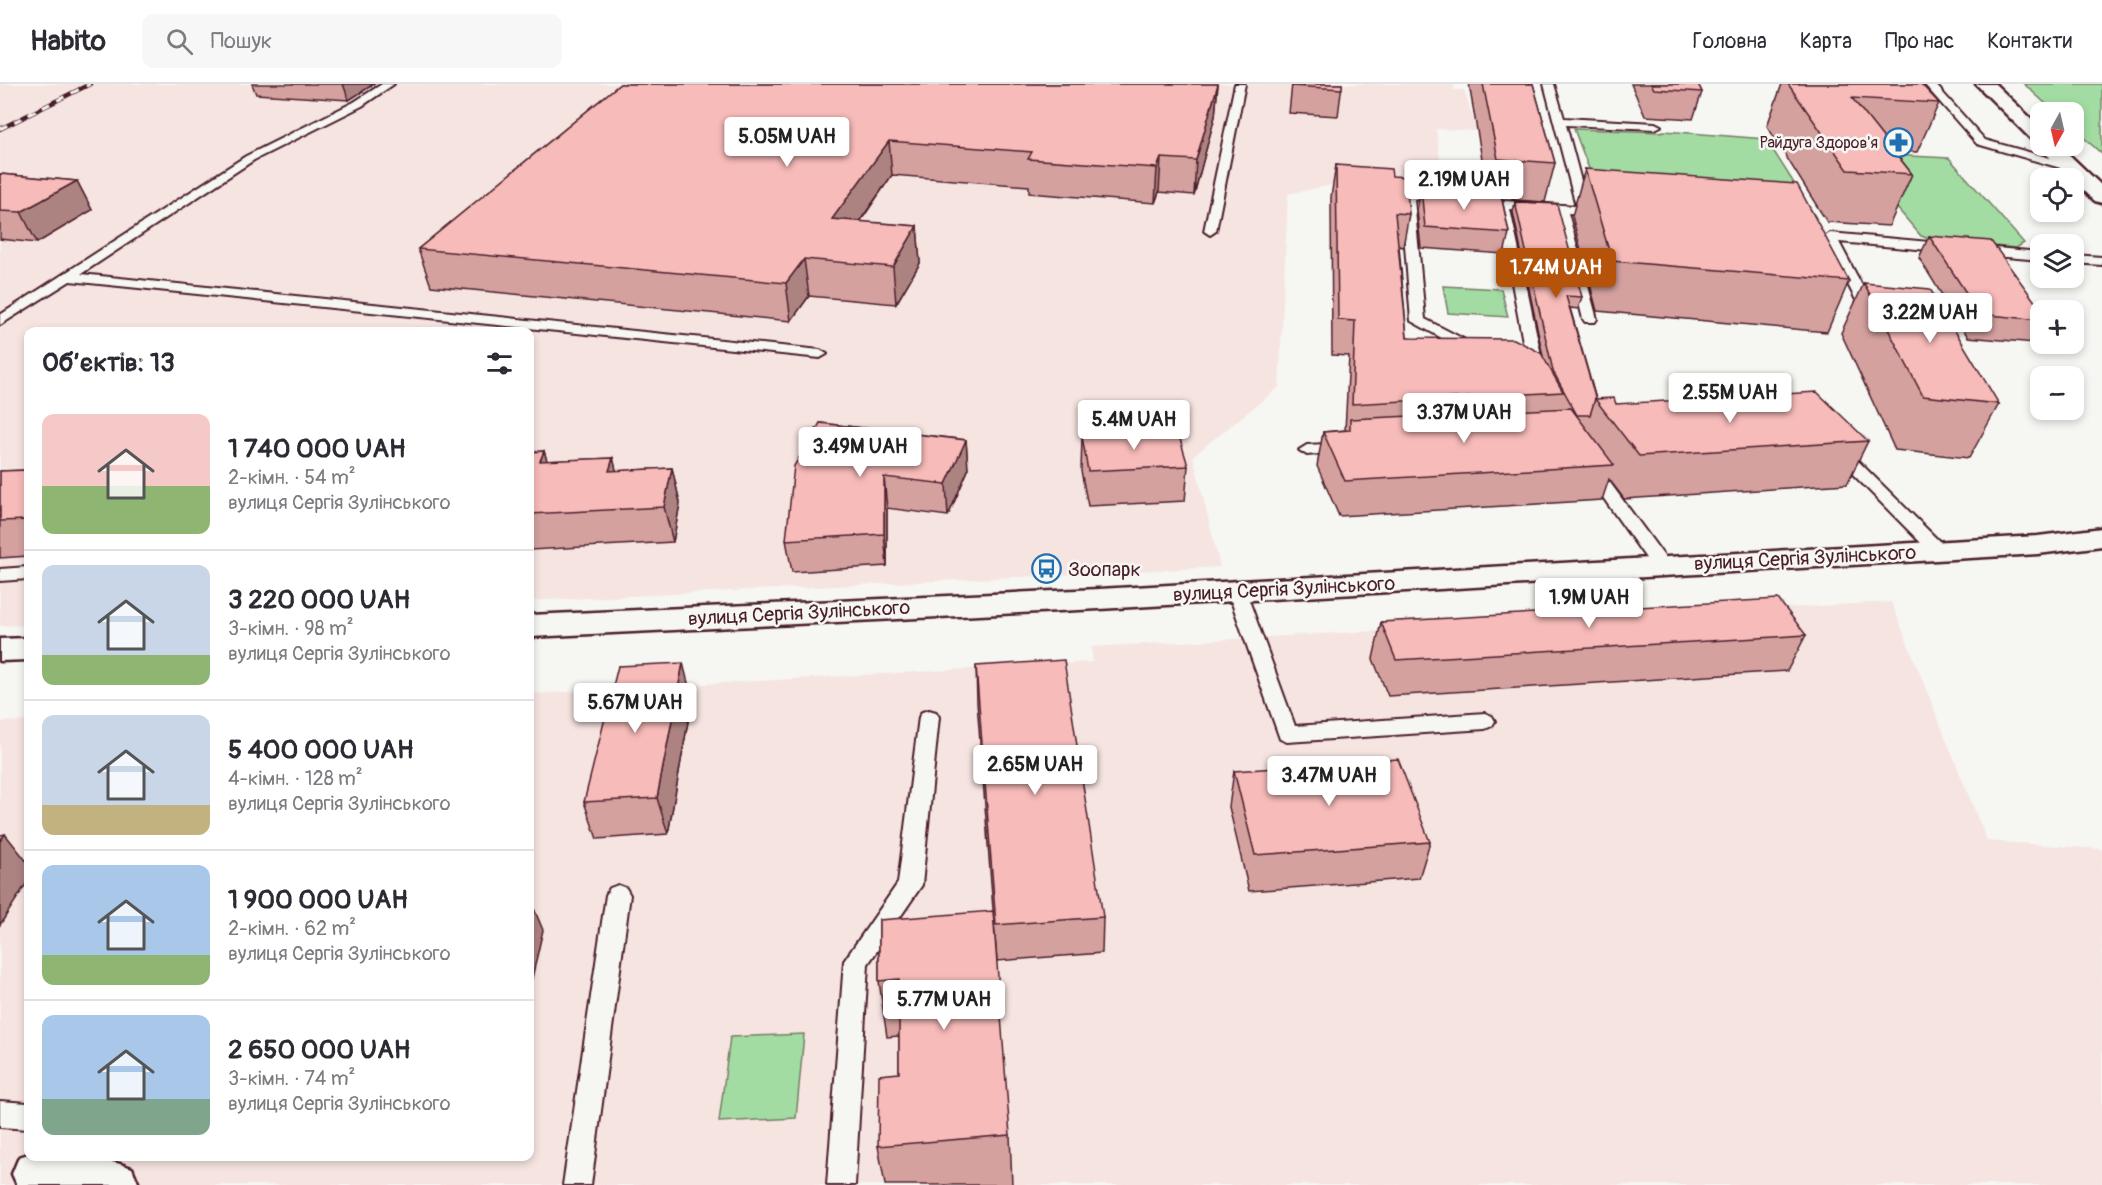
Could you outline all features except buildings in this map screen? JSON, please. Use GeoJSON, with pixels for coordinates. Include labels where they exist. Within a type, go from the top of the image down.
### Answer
{"type":"FeatureCollection","features":[{"type":"Feature","properties":{"kind":"street"},"geometry":{"type":"LineString","coordinates":[[1985,84],[2030,127]]}},
{"type":"Feature","properties":{"kind":"street"},"geometry":{"type":"LineString","coordinates":[[2059,156],[2102,197]]}},
{"type":"Feature","properties":{"kind":"street"},"geometry":{"type":"LineString","coordinates":[[2038,545],[2102,537]]}},
{"type":"Feature","properties":{"kind":"street"},"geometry":{"type":"LineString","coordinates":[[2038,545],[2102,552]]}},
{"type":"Feature","properties":{"kind":"street","name":"вулиця Сергія Зулінського"},"geometry":{"type":"LineString","coordinates":[[534,626],[1237,592],[2038,545]]}},
{"type":"Feature","properties":{"kind":"street"},"geometry":{"type":"LineString","coordinates":[[0,651],[24,649]]}},
{"type":"Feature","properties":{"kind":"street"},"geometry":{"type":"LineString","coordinates":[[36,1172],[114,1185]]}},
{"type":"Feature","properties":{"kind":"lane"},"geometry":{"type":"LineString","coordinates":[[0,321],[250,158],[358,104],[388,84]]}},
{"type":"Feature","properties":{"kind":"lane"},"geometry":{"type":"LineString","coordinates":[[1210,231],[1239,84]]}},
{"type":"Feature","properties":{"kind":"lane"},"geometry":{"type":"LineString","coordinates":[[1549,84],[1583,210]]}},
{"type":"Feature","properties":{"kind":"lane"},"geometry":{"type":"LineString","coordinates":[[1929,84],[1981,142],[2071,167]]}},
{"type":"Feature","properties":{"kind":"lane"},"geometry":{"type":"LineString","coordinates":[[1559,121],[1655,126]]}},
{"type":"Feature","properties":{"kind":"lane"},"geometry":{"type":"LineString","coordinates":[[1489,358],[1418,321],[1407,195],[1503,206],[1617,212]]}},
{"type":"Feature","properties":{"kind":"lane"},"geometry":{"type":"LineString","coordinates":[[1503,206],[1542,389],[1519,373]]}},
{"type":"Feature","properties":{"kind":"lane"},"geometry":{"type":"LineString","coordinates":[[1561,208],[1590,319]]}},
{"type":"Feature","properties":{"kind":"lane"},"geometry":{"type":"LineString","coordinates":[[1874,322],[1825,235],[2030,255]]}},
{"type":"Feature","properties":{"kind":"lane"},"geometry":{"type":"LineString","coordinates":[[2084,259],[2102,261]]}},
{"type":"Feature","properties":{"kind":"lane"},"geometry":{"type":"LineString","coordinates":[[68,277],[820,354]]}},
{"type":"Feature","properties":{"kind":"lane"},"geometry":{"type":"LineString","coordinates":[[1825,437],[1938,550]]}},
{"type":"Feature","properties":{"kind":"lane"},"geometry":{"type":"LineString","coordinates":[[1306,450],[1366,446]]}},
{"type":"Feature","properties":{"kind":"lane"},"geometry":{"type":"LineString","coordinates":[[1580,453],[1662,567]]}},
{"type":"Feature","properties":{"kind":"lane"},"geometry":{"type":"LineString","coordinates":[[0,574],[24,573]]}},
{"type":"Feature","properties":{"kind":"lane"},"geometry":{"type":"LineString","coordinates":[[1237,592],[1287,734],[1485,721]]}},
{"type":"Feature","properties":{"kind":"lane"},"geometry":{"type":"LineString","coordinates":[[841,1185],[856,961],[910,885],[929,717]]}},
{"type":"Feature","properties":{"kind":"lane"},"geometry":{"type":"LineString","coordinates":[[577,1185],[618,895]]}},
{"type":"Feature","properties":{"kind":"lane"},"geometry":{"type":"LineString","coordinates":[[0,1114],[24,1116]]}},
{"type":"Feature","properties":{"kind":"shaded area"},"geometry":{"type":"Polygon","coordinates":[[[0,84],[1453,84],[1454,90],[1464,90],[1477,131],[1436,129],[1444,192],[1342,183],[1288,194],[1279,387],[1193,456],[1220,567],[534,601],[534,327],[24,327],[24,625],[0,626],[0,84]]]}},
{"type":"Feature","properties":{"kind":"shaded area"},"geometry":{"type":"Polygon","coordinates":[[[1891,602],[1987,841],[2102,849],[2102,1185],[0,1185],[0,1083],[2,1081],[0,1081],[0,722],[24,721],[24,1161],[534,1161],[534,694],[1093,662],[1091,647],[1891,602]]]}},
{"type":"Feature","properties":{"kind":"green space"},"geometry":{"type":"Polygon","coordinates":[[[2024,84],[2102,84],[2102,154],[2084,138],[2084,102],[2044,102],[2024,84]]]}},
{"type":"Feature","properties":{"kind":"green space"},"geometry":{"type":"Polygon","coordinates":[[[1574,129],[1664,131],[1766,139],[1816,218],[1602,203],[1574,129]]]}},
{"type":"Feature","properties":{"kind":"green space"},"geometry":{"type":"Polygon","coordinates":[[[1850,153],[1949,158],[2024,243],[2016,248],[1937,241],[1921,236],[1850,153]]]}},
{"type":"Feature","properties":{"kind":"green space"},"geometry":{"type":"Polygon","coordinates":[[[1443,286],[1501,289],[1508,317],[1448,313],[1443,286]]]}},
{"type":"Feature","properties":{"kind":"green space"},"geometry":{"type":"Polygon","coordinates":[[[804,1034],[796,1118],[719,1122],[730,1037],[804,1034]]]}},
{"type":"Feature","properties":{"kind":"railway"},"geometry":{"type":"LineString","coordinates":[[0,129],[90,84]]}},
{"type":"Feature","properties":{"kind":"place","name":"Райдуга Здоров'я"},"geometry":{"type":"Point","coordinates":[1899,143]}},
{"type":"Feature","properties":{"kind":"place","name":"Зоопарк"},"geometry":{"type":"Point","coordinates":[1047,569]}}]}
